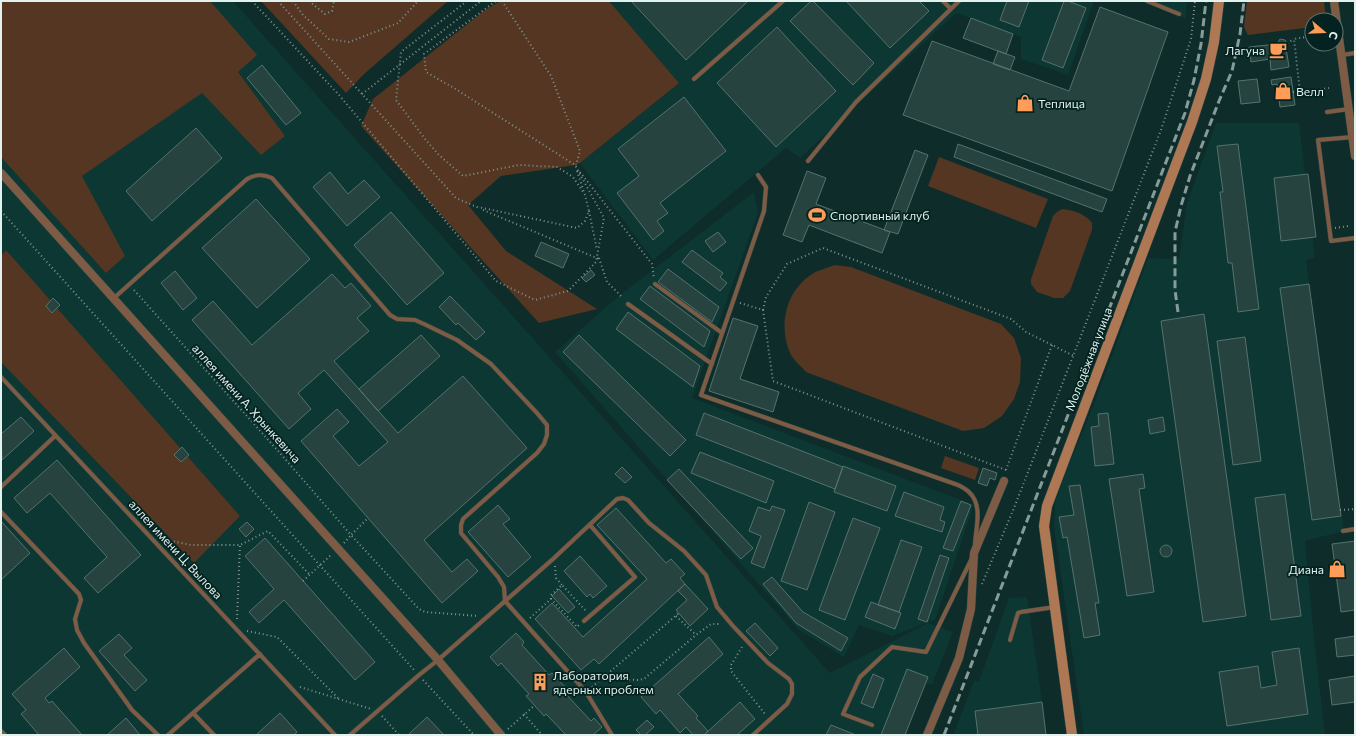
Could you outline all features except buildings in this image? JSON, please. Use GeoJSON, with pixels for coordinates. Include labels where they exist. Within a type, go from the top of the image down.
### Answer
{"type":"FeatureCollection","features":[{"type":"Feature","properties":{"kind":"main road","name":"Молодёжная улица"},"geometry":{"type":"LineString","coordinates":[[1072,735],[1044,526],[1047,506],[1192,122],[1206,79],[1214,42],[1219,1]]}},
{"type":"Feature","properties":{"kind":"street"},"geometry":{"type":"LineString","coordinates":[[1334,1],[1354,137],[1355,156]]}},
{"type":"Feature","properties":{"kind":"street"},"geometry":{"type":"LineString","coordinates":[[1,173],[438,660],[501,735]]}},
{"type":"Feature","properties":{"kind":"street"},"geometry":{"type":"LineString","coordinates":[[927,735],[959,658],[971,609],[974,553],[1004,481]]}},
{"type":"Feature","properties":{"kind":"lane"},"geometry":{"type":"LineString","coordinates":[[694,79],[783,1]]}},
{"type":"Feature","properties":{"kind":"lane"},"geometry":{"type":"LineString","coordinates":[[943,1],[951,8]]}},
{"type":"Feature","properties":{"kind":"lane"},"geometry":{"type":"LineString","coordinates":[[808,161],[856,102],[959,1]]}},
{"type":"Feature","properties":{"kind":"lane"},"geometry":{"type":"LineString","coordinates":[[1148,1],[1179,14]]}},
{"type":"Feature","properties":{"kind":"lane"},"geometry":{"type":"LineString","coordinates":[[1342,54],[1355,53]]}},
{"type":"Feature","properties":{"kind":"lane"},"geometry":{"type":"LineString","coordinates":[[1326,112],[1349,109]]}},
{"type":"Feature","properties":{"kind":"lane"},"geometry":{"type":"LineString","coordinates":[[1354,137],[1318,140],[1331,241],[1355,238]]}},
{"type":"Feature","properties":{"kind":"lane"},"geometry":{"type":"LineString","coordinates":[[114,298],[247,179],[260,175],[272,178],[390,315],[398,319],[414,320],[457,340],[491,364],[547,425],[547,435],[544,444],[537,453],[463,519],[461,533],[498,576],[504,586],[505,601],[586,692],[612,735]]}},
{"type":"Feature","properties":{"kind":"lane"},"geometry":{"type":"LineString","coordinates":[[758,175],[766,187],[764,211],[700,395],[958,485],[969,491],[975,499],[978,509],[974,553],[926,652],[892,647],[860,677],[843,714],[872,725]]}},
{"type":"Feature","properties":{"kind":"lane"},"geometry":{"type":"LineString","coordinates":[[655,284],[722,333]]}},
{"type":"Feature","properties":{"kind":"lane"},"geometry":{"type":"LineString","coordinates":[[628,304],[712,364]]}},
{"type":"Feature","properties":{"kind":"lane","name":"аллея имени Ц. Вылова"},"geometry":{"type":"LineString","coordinates":[[1,377],[335,735]]}},
{"type":"Feature","properties":{"kind":"lane"},"geometry":{"type":"LineString","coordinates":[[1,487],[55,436]]}},
{"type":"Feature","properties":{"kind":"lane"},"geometry":{"type":"LineString","coordinates":[[350,735],[554,558],[617,499],[623,498],[628,500],[649,523],[684,551],[706,575],[717,607],[768,663],[790,679],[792,684],[792,694],[787,704],[753,735]]}},
{"type":"Feature","properties":{"kind":"lane"},"geometry":{"type":"LineString","coordinates":[[1,512],[79,594],[81,600],[75,619],[77,630],[84,643],[132,710],[158,735]]}},
{"type":"Feature","properties":{"kind":"lane"},"geometry":{"type":"LineString","coordinates":[[584,621],[635,577],[590,525]]}},
{"type":"Feature","properties":{"kind":"lane"},"geometry":{"type":"LineString","coordinates":[[1343,531],[1355,530]]}},
{"type":"Feature","properties":{"kind":"lane"},"geometry":{"type":"LineString","coordinates":[[1010,640],[1018,613],[1055,607]]}},
{"type":"Feature","properties":{"kind":"lane"},"geometry":{"type":"LineString","coordinates":[[168,735],[260,654]]}},
{"type":"Feature","properties":{"kind":"lane"},"geometry":{"type":"LineString","coordinates":[[193,713],[214,735]]}},
{"type":"Feature","properties":{"kind":"lane"},"geometry":{"type":"LineString","coordinates":[[1,731],[5,735]]}},
{"type":"Feature","properties":{"kind":"path"},"geometry":{"type":"LineString","coordinates":[[252,1],[339,95],[496,281],[535,300],[568,291],[596,262],[598,258]]}},
{"type":"Feature","properties":{"kind":"path"},"geometry":{"type":"LineString","coordinates":[[278,1],[456,198],[598,258]]}},
{"type":"Feature","properties":{"kind":"path"},"geometry":{"type":"LineString","coordinates":[[293,1],[303,16],[329,39],[349,42],[398,23],[418,1]]}},
{"type":"Feature","properties":{"kind":"path"},"geometry":{"type":"LineString","coordinates":[[308,1],[325,14],[332,11],[334,1]]}},
{"type":"Feature","properties":{"kind":"path"},"geometry":{"type":"LineString","coordinates":[[467,1],[401,52],[396,100],[439,155],[463,176],[518,165],[558,167],[573,177],[585,195]]}},
{"type":"Feature","properties":{"kind":"path"},"geometry":{"type":"LineString","coordinates":[[362,94],[481,1]]}},
{"type":"Feature","properties":{"kind":"path"},"geometry":{"type":"LineString","coordinates":[[496,1],[424,54],[426,72],[576,165],[652,264],[655,284]]}},
{"type":"Feature","properties":{"kind":"path"},"geometry":{"type":"LineString","coordinates":[[502,1],[551,76],[580,151],[576,165],[589,211],[598,253]]}},
{"type":"Feature","properties":{"kind":"path"},"geometry":{"type":"LineString","coordinates":[[981,587],[1074,356],[1161,130],[1191,39],[1195,1]]}},
{"type":"Feature","properties":{"kind":"path"},"geometry":{"type":"LineString","coordinates":[[1288,43],[1304,38]]}},
{"type":"Feature","properties":{"kind":"path"},"geometry":{"type":"LineString","coordinates":[[1294,40],[1300,92]]}},
{"type":"Feature","properties":{"kind":"path"},"geometry":{"type":"LineString","coordinates":[[1293,92],[1330,88]]}},
{"type":"Feature","properties":{"kind":"path"},"geometry":{"type":"LineString","coordinates":[[576,165],[604,218],[598,258],[608,282],[628,304]]}},
{"type":"Feature","properties":{"kind":"path"},"geometry":{"type":"LineString","coordinates":[[478,207],[577,228],[586,221],[589,211]]}},
{"type":"Feature","properties":{"kind":"path"},"geometry":{"type":"LineString","coordinates":[[1,211],[474,735]]}},
{"type":"Feature","properties":{"kind":"path"},"geometry":{"type":"LineString","coordinates":[[1329,229],[1348,226]]}},
{"type":"Feature","properties":{"kind":"path"},"geometry":{"type":"LineString","coordinates":[[1006,470],[773,381],[763,310],[766,297],[787,264],[823,248],[1011,319],[1026,332],[1074,356]]}},
{"type":"Feature","properties":{"kind":"path","name":"аллея имени А. Хрынкевича"},"geometry":{"type":"LineString","coordinates":[[129,285],[419,608],[425,612],[488,616]]}},
{"type":"Feature","properties":{"kind":"path"},"geometry":{"type":"LineString","coordinates":[[733,300],[763,310]]}},
{"type":"Feature","properties":{"kind":"path"},"geometry":{"type":"LineString","coordinates":[[1004,481],[1006,470],[1052,345]]}},
{"type":"Feature","properties":{"kind":"path"},"geometry":{"type":"LineString","coordinates":[[1340,510],[1355,509]]}},
{"type":"Feature","properties":{"kind":"path"},"geometry":{"type":"LineString","coordinates":[[303,581],[367,519]]}},
{"type":"Feature","properties":{"kind":"path"},"geometry":{"type":"LineString","coordinates":[[150,536],[192,545],[240,544],[268,531],[310,575]]}},
{"type":"Feature","properties":{"kind":"path"},"geometry":{"type":"LineString","coordinates":[[240,544],[237,629],[278,637],[338,698]]}},
{"type":"Feature","properties":{"kind":"path"},"geometry":{"type":"LineString","coordinates":[[554,558],[556,578],[591,616]]}},
{"type":"Feature","properties":{"kind":"path"},"geometry":{"type":"LineString","coordinates":[[525,623],[552,599],[551,595],[562,585]]}},
{"type":"Feature","properties":{"kind":"path"},"geometry":{"type":"LineString","coordinates":[[552,599],[577,627],[584,621]]}},
{"type":"Feature","properties":{"kind":"path"},"geometry":{"type":"LineString","coordinates":[[586,692],[679,613]]}},
{"type":"Feature","properties":{"kind":"path"},"geometry":{"type":"LineString","coordinates":[[676,616],[696,635]]}},
{"type":"Feature","properties":{"kind":"path"},"geometry":{"type":"LineString","coordinates":[[601,679],[640,680],[712,624],[733,626]]}},
{"type":"Feature","properties":{"kind":"path"},"geometry":{"type":"LineString","coordinates":[[746,640],[731,665],[730,671],[770,720]]}},
{"type":"Feature","properties":{"kind":"path"},"geometry":{"type":"LineString","coordinates":[[288,683],[378,711],[400,735]]}},
{"type":"Feature","properties":{"kind":"path"},"geometry":{"type":"LineString","coordinates":[[501,735],[534,705]]}},
{"type":"Feature","properties":{"kind":"path"},"geometry":{"type":"LineString","coordinates":[[524,714],[542,735]]}},
{"type":"Feature","properties":{"kind":"shaded area"},"geometry":{"type":"Polygon","coordinates":[[[1,1],[233,1],[830,673],[928,623],[953,632],[932,685],[926,683],[905,735],[1,735],[1,1]]]}},
{"type":"Feature","properties":{"kind":"shaded area"},"geometry":{"type":"Polygon","coordinates":[[[1,1],[210,1],[257,55],[238,72],[285,136],[261,155],[202,93],[82,176],[125,256],[106,273],[1,157],[1,1]]]}},
{"type":"Feature","properties":{"kind":"shaded area"},"geometry":{"type":"Polygon","coordinates":[[[261,1],[448,1],[363,75],[346,93],[261,1]]]}},
{"type":"Feature","properties":{"kind":"shaded area"},"geometry":{"type":"Polygon","coordinates":[[[500,1],[609,1],[679,83],[580,163],[501,176],[468,205],[506,251],[597,309],[539,323],[361,126],[373,99],[485,10],[500,1]]]}},
{"type":"Feature","properties":{"kind":"shaded area"},"geometry":{"type":"Polygon","coordinates":[[[609,1],[1094,1],[1068,75],[1021,59],[1021,37],[956,13],[800,158],[786,148],[653,260],[580,163],[679,83],[609,1]]]}},
{"type":"Feature","properties":{"kind":"shaded area"},"geometry":{"type":"Polygon","coordinates":[[[1147,1],[1187,1],[1186,19],[1147,1]]]}},
{"type":"Feature","properties":{"kind":"shaded area"},"geometry":{"type":"Polygon","coordinates":[[[1247,1],[1324,1],[1325,12],[1304,12],[1304,28],[1248,35],[1244,27],[1247,1]]]}},
{"type":"Feature","properties":{"kind":"shaded area"},"geometry":{"type":"Polygon","coordinates":[[[1216,123],[1299,123],[1315,258],[1306,260],[1344,531],[1305,541],[1325,735],[1084,735],[1054,527],[1055,503],[1067,469],[1094,404],[1148,258],[1179,259],[1187,203],[1216,123]]]}},
{"type":"Feature","properties":{"kind":"shaded area"},"geometry":{"type":"Polygon","coordinates":[[[939,157],[1048,199],[1036,228],[928,186],[939,157]]]}},
{"type":"Feature","properties":{"kind":"shaded area"},"geometry":{"type":"Polygon","coordinates":[[[754,192],[758,213],[692,398],[974,505],[935,620],[892,636],[859,625],[844,657],[799,630],[555,352],[620,295],[754,192]]]}},
{"type":"Feature","properties":{"kind":"shaded area"},"geometry":{"type":"Polygon","coordinates":[[[1062,209],[1075,211],[1086,217],[1092,223],[1092,230],[1070,291],[1063,298],[1054,298],[1037,292],[1031,284],[1031,279],[1053,216],[1062,209]]]}},
{"type":"Feature","properties":{"kind":"shaded area"},"geometry":{"type":"Polygon","coordinates":[[[6,250],[240,516],[194,563],[1,362],[1,256],[6,250]]]}},
{"type":"Feature","properties":{"kind":"shaded area"},"geometry":{"type":"Polygon","coordinates":[[[835,265],[851,267],[1001,324],[1014,338],[1021,358],[1020,382],[1014,399],[1002,416],[984,428],[963,431],[806,372],[791,356],[786,342],[785,320],[787,309],[790,299],[803,281],[820,270],[835,265]]]}},
{"type":"Feature","properties":{"kind":"shaded area"},"geometry":{"type":"Polygon","coordinates":[[[945,456],[979,468],[975,480],[941,468],[945,456]]]}},
{"type":"Feature","properties":{"kind":"shaded area"},"geometry":{"type":"Polygon","coordinates":[[[1027,597],[1047,735],[953,735],[974,681],[979,681],[1009,598],[1027,597]]]}},
{"type":"Feature","properties":{"kind":"railway"},"geometry":{"type":"LineString","coordinates":[[944,735],[1185,113],[1194,80],[1201,44],[1206,1]]}},
{"type":"Feature","properties":{"kind":"railway"},"geometry":{"type":"LineString","coordinates":[[1178,312],[1175,290],[1175,232],[1190,176],[1232,71],[1240,34],[1244,1]]}},
{"type":"Feature","properties":{"kind":"place","name":"Лагуна"},"geometry":{"type":"Point","coordinates":[1278,50]}},
{"type":"Feature","properties":{"kind":"place","name":"Велл"},"geometry":{"type":"Point","coordinates":[1283,91]}},
{"type":"Feature","properties":{"kind":"place","name":"Теплица"},"geometry":{"type":"Point","coordinates":[1025,103]}},
{"type":"Feature","properties":{"kind":"place","name":"Спортивный клуб"},"geometry":{"type":"Point","coordinates":[817,215]}},
{"type":"Feature","properties":{"kind":"place","name":"Диана"},"geometry":{"type":"Point","coordinates":[1337,569]}},
{"type":"Feature","properties":{"kind":"place","name":"Лаборатория ядерных проблем"},"geometry":{"type":"Point","coordinates":[540,682]}}]}
